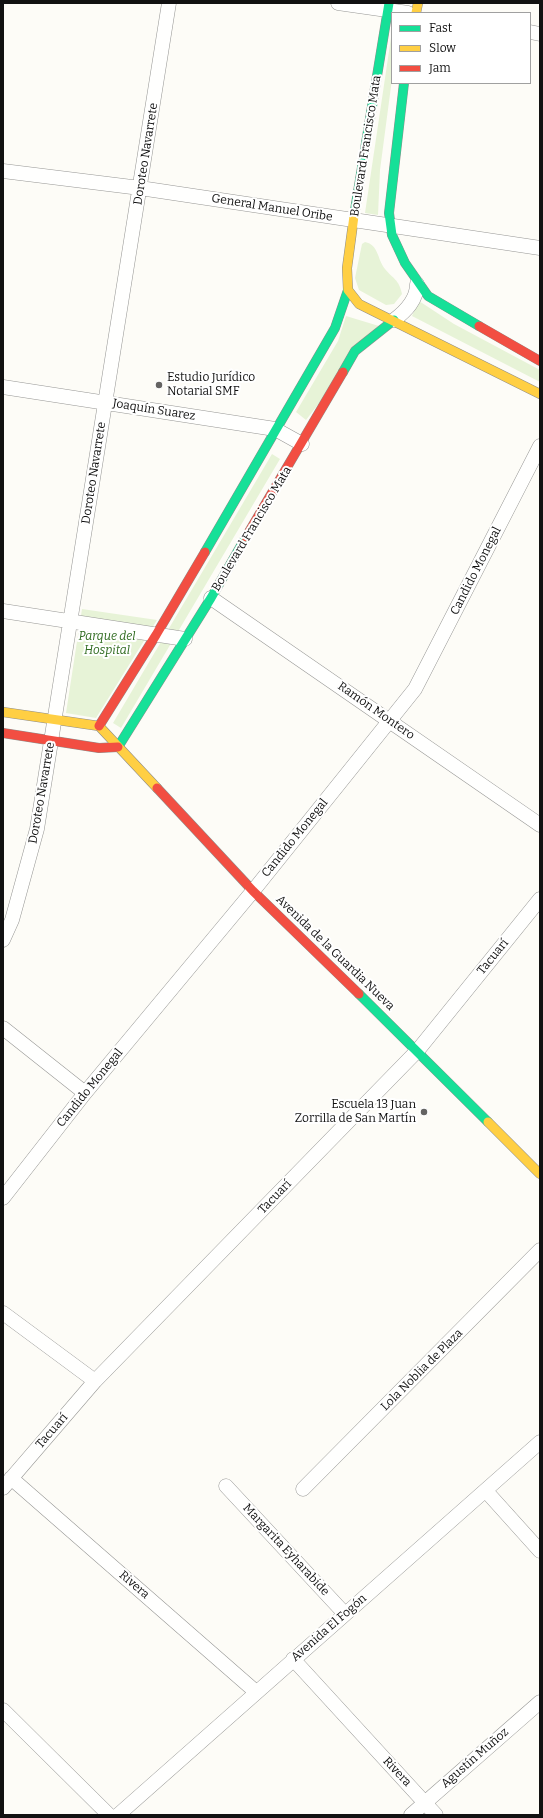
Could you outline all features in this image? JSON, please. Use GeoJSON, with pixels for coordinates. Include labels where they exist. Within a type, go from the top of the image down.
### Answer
{"type":"FeatureCollection","features":[{"type":"Feature","properties":{"kind":"street","name":"Doroteo Navarrete"},"geometry":{"type":"LineString","coordinates":[[3,940],[12,920],[37,829],[169,3]]}},
{"type":"Feature","properties":{"kind":"street"},"geometry":{"type":"LineString","coordinates":[[338,3],[388,6],[405,12]]}},
{"type":"Feature","properties":{"kind":"street","name":"Boulevard Francisco Mata"},"geometry":{"type":"LineString","coordinates":[[99,726],[156,635],[335,328],[348,290],[348,261],[388,6]]}},
{"type":"Feature","properties":{"kind":"street"},"geometry":{"type":"LineString","coordinates":[[404,84],[398,120],[389,226],[400,255],[412,273],[417,284],[428,296],[442,306],[540,360]]}},
{"type":"Feature","properties":{"kind":"street","name":"General Manuel Oribe"},"geometry":{"type":"LineString","coordinates":[[3,172],[140,188],[540,248]]}},
{"type":"Feature","properties":{"kind":"street","name":"Boulevard Francisco Mata"},"geometry":{"type":"LineString","coordinates":[[118,746],[211,598],[355,351],[404,312],[411,304],[417,290],[417,284]]}},
{"type":"Feature","properties":{"kind":"street"},"geometry":{"type":"LineString","coordinates":[[348,290],[359,304],[394,320],[540,394]]}},
{"type":"Feature","properties":{"kind":"street","name":"Joaquín Suarez"},"geometry":{"type":"LineString","coordinates":[[3,387],[275,429],[302,444]]}},
{"type":"Feature","properties":{"kind":"street","name":"Candido Monegal"},"geometry":{"type":"LineString","coordinates":[[3,1198],[84,1093],[253,891],[414,689],[426,670],[540,446]]}},
{"type":"Feature","properties":{"kind":"street","name":"Ramón Montero"},"geometry":{"type":"LineString","coordinates":[[211,598],[390,720],[540,825]]}},
{"type":"Feature","properties":{"kind":"street"},"geometry":{"type":"LineString","coordinates":[[3,611],[69,623],[185,639]]}},
{"type":"Feature","properties":{"kind":"street"},"geometry":{"type":"LineString","coordinates":[[3,712],[99,726]]}},
{"type":"Feature","properties":{"kind":"street","name":"Avenida de la Guardia Nueva"},"geometry":{"type":"LineString","coordinates":[[99,726],[253,891],[418,1050],[540,1174]]}},
{"type":"Feature","properties":{"kind":"street"},"geometry":{"type":"LineString","coordinates":[[3,733],[99,748],[118,746]]}},
{"type":"Feature","properties":{"kind":"street","name":"Tacuarí"},"geometry":{"type":"LineString","coordinates":[[7,1483],[95,1381],[418,1050],[540,898]]}},
{"type":"Feature","properties":{"kind":"street"},"geometry":{"type":"LineString","coordinates":[[3,1028],[84,1093]]}},
{"type":"Feature","properties":{"kind":"street","name":"Lola Noblia de Plaza"},"geometry":{"type":"LineString","coordinates":[[303,1489],[540,1250]]}},
{"type":"Feature","properties":{"kind":"street"},"geometry":{"type":"LineString","coordinates":[[3,1313],[95,1381]]}},
{"type":"Feature","properties":{"kind":"street","name":"Avenida El Fogón"},"geometry":{"type":"LineString","coordinates":[[118,1815],[540,1442]]}},
{"type":"Feature","properties":{"kind":"street","name":"Rivera"},"geometry":{"type":"LineString","coordinates":[[7,1483],[256,1692]]}},
{"type":"Feature","properties":{"kind":"street","name":"Margarita Eyharabide"},"geometry":{"type":"LineString","coordinates":[[226,1486],[345,1614]]}},
{"type":"Feature","properties":{"kind":"street"},"geometry":{"type":"LineString","coordinates":[[486,1491],[540,1551]]}},
{"type":"Feature","properties":{"kind":"street","name":"Rivera"},"geometry":{"type":"LineString","coordinates":[[294,1659],[436,1815]]}},
{"type":"Feature","properties":{"kind":"street","name":"Agustín Muñoz"},"geometry":{"type":"LineString","coordinates":[[410,1815],[540,1702]]}},
{"type":"Feature","properties":{"kind":"street"},"geometry":{"type":"LineString","coordinates":[[3,1710],[109,1815]]}},
{"type":"Feature","properties":{"kind":"green space"},"geometry":{"type":"Polygon","coordinates":[[[391,38],[391,84],[380,170],[378,215],[365,213],[391,38]]]}},
{"type":"Feature","properties":{"kind":"green space"},"geometry":{"type":"Polygon","coordinates":[[[365,242],[373,246],[382,265],[399,285],[402,294],[394,304],[386,305],[359,290],[355,278],[362,244],[365,242]]]}},
{"type":"Feature","properties":{"kind":"green space"},"geometry":{"type":"Polygon","coordinates":[[[419,301],[454,324],[540,370],[540,382],[412,316],[419,301]]]}},
{"type":"Feature","properties":{"kind":"green space"},"geometry":{"type":"Polygon","coordinates":[[[346,316],[379,326],[306,420],[296,412],[338,341],[346,316]]]}},
{"type":"Feature","properties":{"kind":"green space"},"geometry":{"type":"Polygon","coordinates":[[[272,454],[280,459],[121,728],[113,723],[272,454]]]}},
{"type":"Feature","properties":{"kind":"green space","name":"Parque del Hospital"},"geometry":{"type":"Polygon","coordinates":[[[82,609],[157,620],[96,718],[66,713],[82,609]]]}},
{"type":"Feature","properties":{"kind":"traffic: fast"},"geometry":{"type":"LineString","coordinates":[[354,216],[389,3]]}},
{"type":"Feature","properties":{"kind":"traffic: fast"},"geometry":{"type":"LineString","coordinates":[[404,84],[389,213],[392,235],[405,263],[428,296],[479,326]]}},
{"type":"Feature","properties":{"kind":"traffic: fast"},"geometry":{"type":"LineString","coordinates":[[205,552],[335,328],[348,290]]}},
{"type":"Feature","properties":{"kind":"traffic: fast"},"geometry":{"type":"LineString","coordinates":[[343,372],[355,351],[394,320]]}},
{"type":"Feature","properties":{"kind":"traffic: fast"},"geometry":{"type":"LineString","coordinates":[[118,747],[211,598],[246,537]]}},
{"type":"Feature","properties":{"kind":"traffic: fast"},"geometry":{"type":"LineString","coordinates":[[359,994],[488,1122]]}},
{"type":"Feature","properties":{"kind":"traffic: slow"},"geometry":{"type":"LineString","coordinates":[[416,12],[418,3]]}},
{"type":"Feature","properties":{"kind":"traffic: slow"},"geometry":{"type":"LineString","coordinates":[[354,216],[347,268],[348,290],[359,304],[540,394]]}},
{"type":"Feature","properties":{"kind":"traffic: slow"},"geometry":{"type":"LineString","coordinates":[[3,712],[99,726],[157,788]]}},
{"type":"Feature","properties":{"kind":"traffic: slow"},"geometry":{"type":"LineString","coordinates":[[488,1122],[540,1174]]}},
{"type":"Feature","properties":{"kind":"traffic: jam"},"geometry":{"type":"LineString","coordinates":[[479,326],[540,361]]}},
{"type":"Feature","properties":{"kind":"traffic: jam"},"geometry":{"type":"LineString","coordinates":[[246,537],[343,372]]}},
{"type":"Feature","properties":{"kind":"traffic: jam"},"geometry":{"type":"LineString","coordinates":[[99,726],[156,635],[205,552]]}},
{"type":"Feature","properties":{"kind":"traffic: jam"},"geometry":{"type":"LineString","coordinates":[[3,733],[99,748],[118,747]]}},
{"type":"Feature","properties":{"kind":"traffic: jam"},"geometry":{"type":"LineString","coordinates":[[157,788],[253,891],[359,994]]}},
{"type":"Feature","properties":{"kind":"place","name":"Estudio Jurídico Notarial SMF"},"geometry":{"type":"Point","coordinates":[159,385]}},
{"type":"Feature","properties":{"kind":"place","name":"Escuela 13 Juan Zorrilla de San Martín"},"geometry":{"type":"Point","coordinates":[424,1112]}}]}
